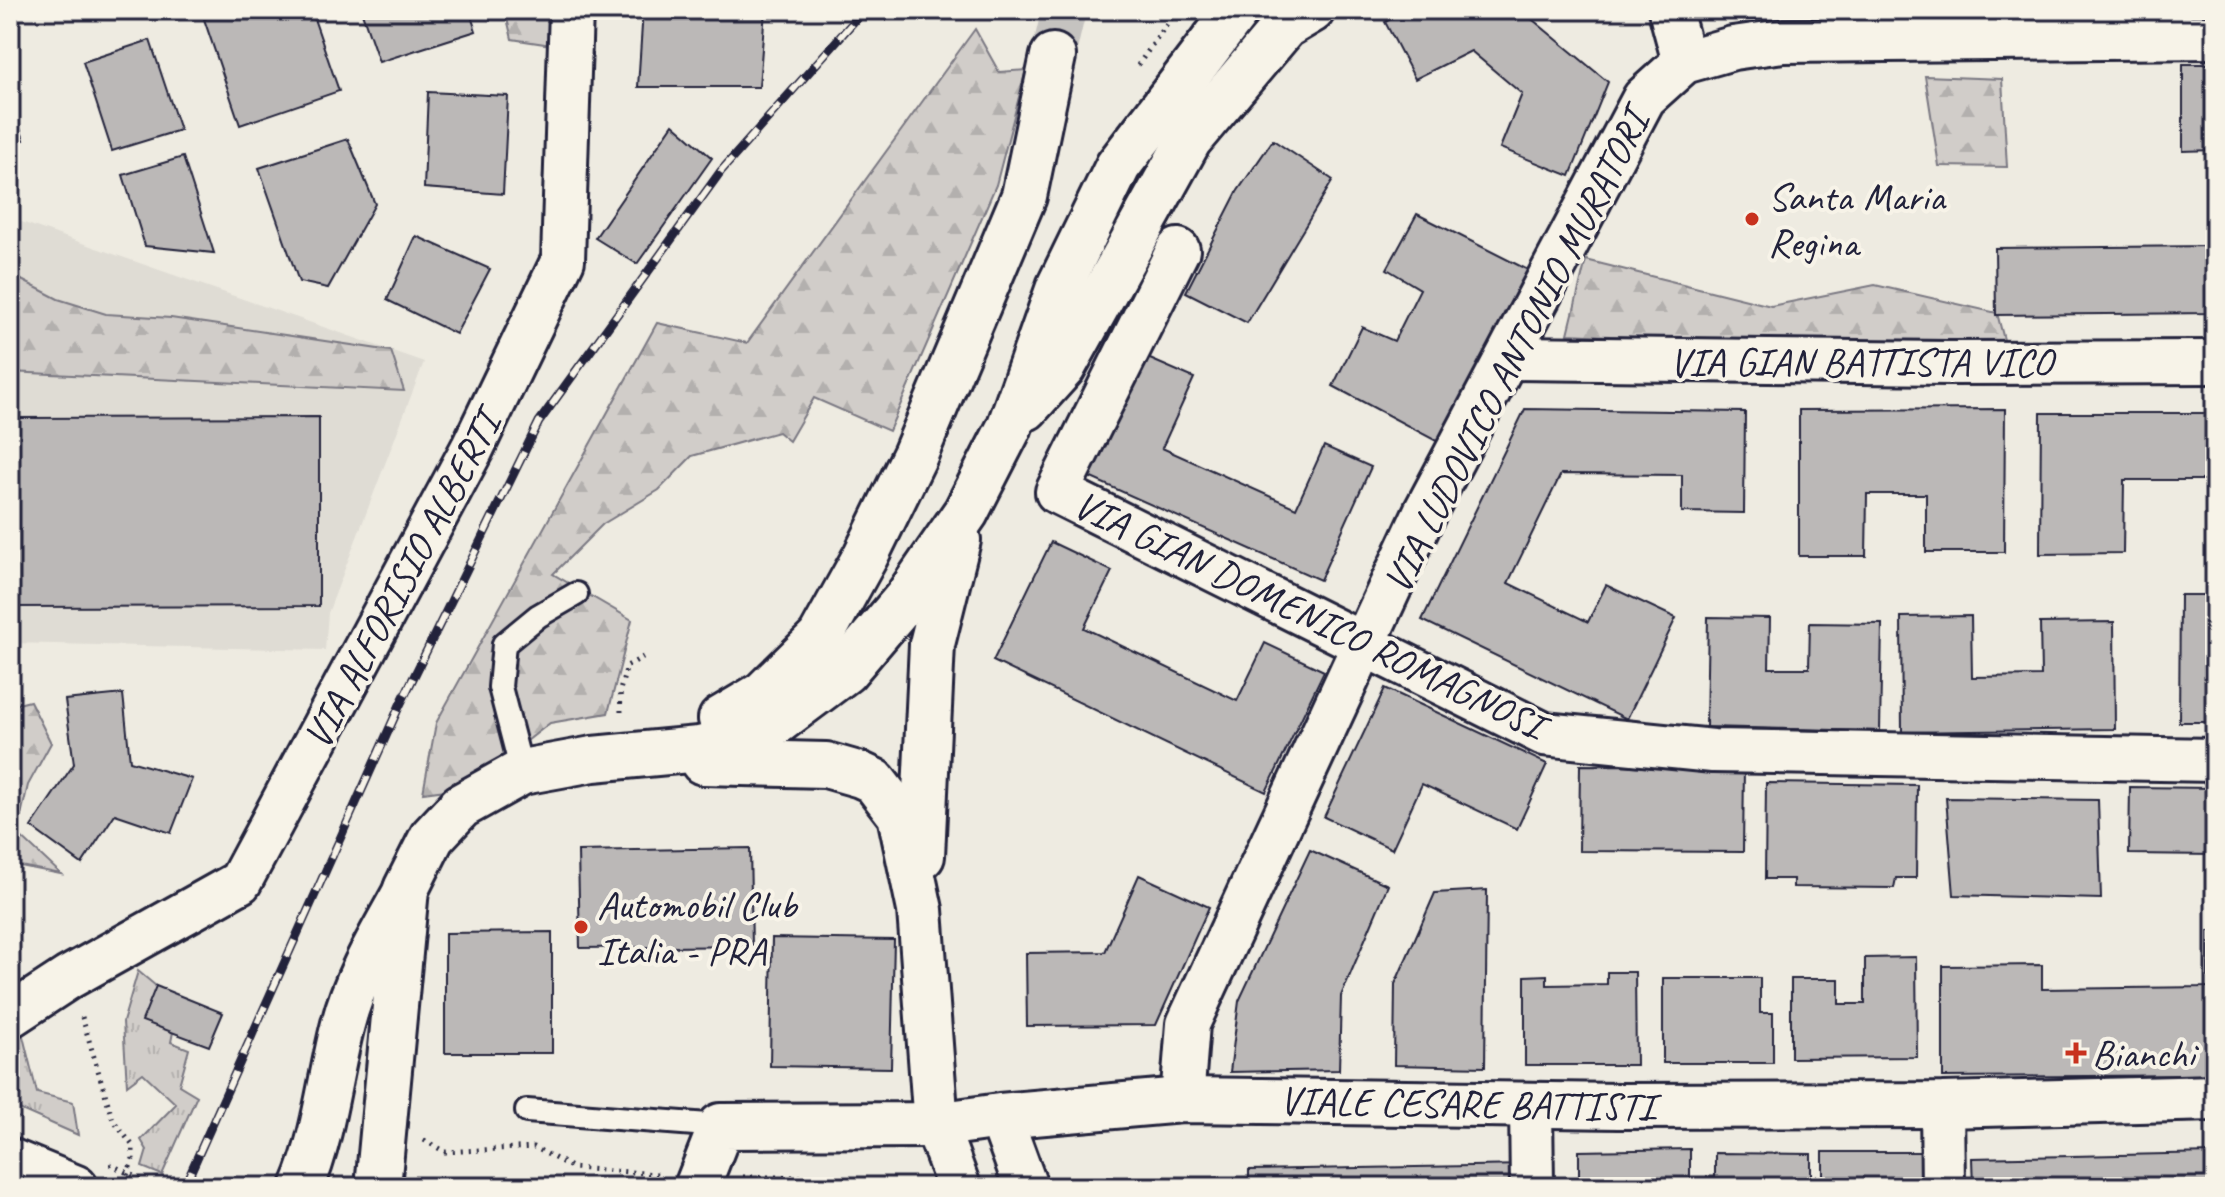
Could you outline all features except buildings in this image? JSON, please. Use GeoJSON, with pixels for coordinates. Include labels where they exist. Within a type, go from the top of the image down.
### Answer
{"type":"FeatureCollection","features":[{"type":"Feature","properties":{"kind":"street","name":"VIA ALFORISIO ALBERTI"},"geometry":{"type":"LineString","coordinates":[[10,1016],[68,978],[240,882],[472,449],[563,260],[571,10]]}},
{"type":"Feature","properties":{"kind":"street"},"geometry":{"type":"LineString","coordinates":[[593,759],[699,749],[740,739],[778,721],[845,671],[906,599],[966,512],[1009,428],[1059,287],[1118,166],[1237,10]]}},
{"type":"Feature","properties":{"kind":"street"},"geometry":{"type":"LineString","coordinates":[[1009,428],[1063,367],[1189,140],[1285,26],[1312,10]]}},
{"type":"Feature","properties":{"kind":"street"},"geometry":{"type":"LineString","coordinates":[[1670,10],[1684,62]]}},
{"type":"Feature","properties":{"kind":"street","name":"VIA LUDOVICO ANTONIO MURATORI"},"geometry":{"type":"LineString","coordinates":[[1182,1100],[1188,1024],[1425,512],[1644,98],[1684,62],[1733,48],[1783,41],[2215,37]]}},
{"type":"Feature","properties":{"kind":"street"},"geometry":{"type":"LineString","coordinates":[[302,1187],[312,1164],[343,1021],[361,972],[432,837],[461,806],[522,772],[593,759],[700,730],[763,694],[820,638],[866,555],[915,455],[1024,196],[1053,56]]}},
{"type":"Feature","properties":{"kind":"street","name":"VIA GIAN DOMENICO ROMAGNOSI"},"geometry":{"type":"LineString","coordinates":[[1178,250],[1057,492],[1364,647],[1544,734],[1713,751],[2215,760]]}},
{"type":"Feature","properties":{"kind":"street","name":"VIA GIAN BATTISTA VICO"},"geometry":{"type":"LineString","coordinates":[[1507,358],[1948,363],[2215,362]]}},
{"type":"Feature","properties":{"kind":"street"},"geometry":{"type":"LineString","coordinates":[[959,1187],[936,1125],[920,910],[932,644],[966,512]]}},
{"type":"Feature","properties":{"kind":"street"},"geometry":{"type":"LineString","coordinates":[[593,759],[826,765],[874,781],[900,815],[920,910]]}},
{"type":"Feature","properties":{"kind":"street"},"geometry":{"type":"LineString","coordinates":[[378,1187],[406,889]]}},
{"type":"Feature","properties":{"kind":"street","name":"VIALE CESARE BATTISTI"},"geometry":{"type":"LineString","coordinates":[[721,1126],[936,1125],[1000,1116],[1182,1100],[1531,1106],[1942,1105],[2215,1098]]}},
{"type":"Feature","properties":{"kind":"street"},"geometry":{"type":"LineString","coordinates":[[1942,1105],[1943,1187]]}},
{"type":"Feature","properties":{"kind":"street"},"geometry":{"type":"LineString","coordinates":[[1531,1106],[1532,1187]]}},
{"type":"Feature","properties":{"kind":"street"},"geometry":{"type":"LineString","coordinates":[[1000,1116],[1026,1187]]}},
{"type":"Feature","properties":{"kind":"street"},"geometry":{"type":"LineString","coordinates":[[697,1187],[721,1126]]}},
{"type":"Feature","properties":{"kind":"street"},"geometry":{"type":"LineString","coordinates":[[10,1160],[76,1187]]}},
{"type":"Feature","properties":{"kind":"lane"},"geometry":{"type":"LineString","coordinates":[[522,772],[500,687],[504,644],[538,616],[576,594]]}},
{"type":"Feature","properties":{"kind":"lane"},"geometry":{"type":"LineString","coordinates":[[527,1111],[721,1126]]}},
{"type":"Feature","properties":{"kind":"path"},"geometry":{"type":"LineString","coordinates":[[621,712],[620,690],[627,666],[643,657]]}},
{"type":"Feature","properties":{"kind":"path"},"geometry":{"type":"LineString","coordinates":[[79,1008],[113,1120],[133,1146],[133,1159],[122,1187]]}},
{"type":"Feature","properties":{"kind":"shaded area"},"geometry":{"type":"Polygon","coordinates":[[[10,218],[424,362],[328,613],[325,650],[10,643],[10,218]]]}},
{"type":"Feature","properties":{"kind":"green space"},"geometry":{"type":"Polygon","coordinates":[[[505,10],[560,10],[571,48],[512,39],[505,10]]]}},
{"type":"Feature","properties":{"kind":"green space"},"geometry":{"type":"Polygon","coordinates":[[[975,29],[999,72],[1026,70],[996,185],[889,431],[814,398],[789,441],[778,432],[692,456],[659,490],[603,524],[553,574],[632,620],[608,713],[550,723],[468,787],[423,793],[436,723],[657,323],[747,343],[975,29]]]}},
{"type":"Feature","properties":{"kind":"green space"},"geometry":{"type":"Polygon","coordinates":[[[1925,76],[2002,79],[2007,167],[1939,166],[1925,76]]]}},
{"type":"Feature","properties":{"kind":"green space"},"geometry":{"type":"Polygon","coordinates":[[[1586,260],[1771,306],[1875,285],[1997,313],[2008,355],[1568,334],[1586,260]]]}},
{"type":"Feature","properties":{"kind":"green space"},"geometry":{"type":"Polygon","coordinates":[[[10,274],[58,299],[106,314],[171,318],[391,351],[404,391],[10,372],[10,274]]]}},
{"type":"Feature","properties":{"kind":"green space"},"geometry":{"type":"Polygon","coordinates":[[[30,701],[51,743],[28,785],[17,833],[61,874],[10,864],[10,706],[30,701]]]}},
{"type":"Feature","properties":{"kind":"green space"},"geometry":{"type":"Polygon","coordinates":[[[138,971],[156,986],[173,1032],[171,1042],[189,1049],[179,1085],[197,1096],[162,1175],[142,1167],[147,1150],[141,1140],[176,1104],[143,1073],[127,1085],[123,1022],[138,971]]]}},
{"type":"Feature","properties":{"kind":"green space"},"geometry":{"type":"Polygon","coordinates":[[[21,1028],[37,1093],[73,1102],[78,1135],[19,1109],[10,1091],[10,1053],[21,1028]]]}},
{"type":"Feature","properties":{"kind":"tunnel"},"geometry":{"type":"LineString","coordinates":[[1053,56],[1064,10]]}},
{"type":"Feature","properties":{"kind":"railway"},"geometry":{"type":"LineString","coordinates":[[184,1187],[399,707],[539,422],[721,171],[864,10]]}},
{"type":"Feature","properties":{"kind":"place","name":"Santa Maria Regina"},"geometry":{"type":"Point","coordinates":[1752,219]}},
{"type":"Feature","properties":{"kind":"place","name":"Automobil Club Italia - PRA"},"geometry":{"type":"Point","coordinates":[581,927]}},
{"type":"Feature","properties":{"kind":"place","name":"Bianchi"},"geometry":{"type":"Point","coordinates":[2076,1053]}}]}
